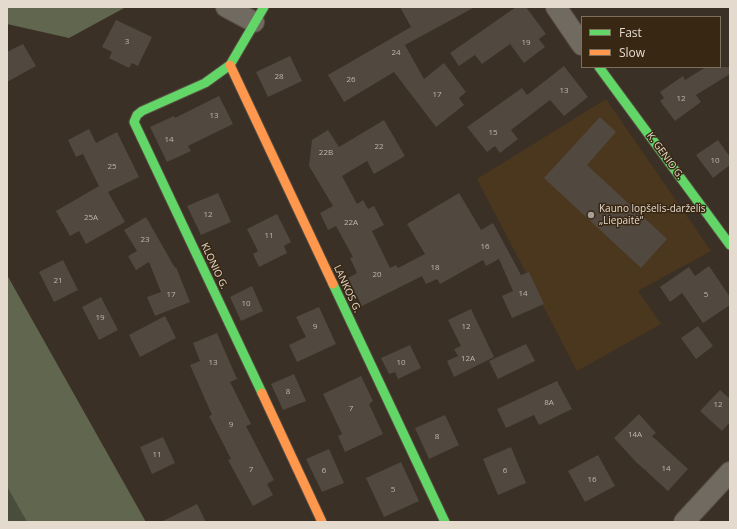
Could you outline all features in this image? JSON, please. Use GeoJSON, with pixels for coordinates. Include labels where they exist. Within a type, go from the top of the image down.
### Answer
{"type":"FeatureCollection","features":[{"type":"Feature","properties":{"kind":"street"},"geometry":{"type":"LineString","coordinates":[[226,7],[259,15],[230,65]]}},
{"type":"Feature","properties":{"kind":"street"},"geometry":{"type":"LineString","coordinates":[[556,7],[581,44]]}},
{"type":"Feature","properties":{"kind":"street","name":"KLONIO G."},"geometry":{"type":"LineString","coordinates":[[230,65],[205,82],[142,111],[137,115],[134,122],[322,522]]}},
{"type":"Feature","properties":{"kind":"street","name":"LANKOS G."},"geometry":{"type":"LineString","coordinates":[[230,65],[445,522]]}},
{"type":"Feature","properties":{"kind":"street","name":"K. GENIO G."},"geometry":{"type":"LineString","coordinates":[[600,68],[730,245]]}},
{"type":"Feature","properties":{"kind":"street"},"geometry":{"type":"LineString","coordinates":[[684,522],[730,472]]}},
{"type":"Feature","properties":{"kind":"shaded area","name":"Kauno lopšelis-darželis „Liepaitė“"},"geometry":{"type":"Polygon","coordinates":[[[606,99],[711,251],[638,291],[661,324],[577,371],[477,179],[606,99]]]}},
{"type":"Feature","properties":{"kind":"green space"},"geometry":{"type":"Polygon","coordinates":[[[7,7],[126,7],[69,38],[7,24],[7,7]]]}},
{"type":"Feature","properties":{"kind":"green space"},"geometry":{"type":"Polygon","coordinates":[[[7,275],[146,522],[27,522],[7,487],[7,275]]]}},
{"type":"Feature","properties":{"kind":"green space"},"geometry":{"type":"Polygon","coordinates":[[[7,487],[27,522],[7,522],[7,487]]]}},
{"type":"Feature","properties":{"kind":"building"},"geometry":{"type":"Polygon","coordinates":[[[400,7],[475,7],[405,45],[424,79],[444,63],[466,92],[459,98],[464,105],[436,127],[394,72],[344,102],[328,75],[411,27],[400,7]]]}},
{"type":"Feature","properties":{"kind":"building"},"geometry":{"type":"Polygon","coordinates":[[[516,7],[526,7],[546,34],[539,39],[545,47],[524,63],[510,44],[482,64],[475,55],[459,66],[450,53],[516,7]]]}},
{"type":"Feature","properties":{"kind":"building"},"geometry":{"type":"Polygon","coordinates":[[[116,20],[152,37],[138,66],[132,63],[129,68],[109,58],[112,52],[102,47],[116,20]]]}},
{"type":"Feature","properties":{"kind":"building"},"geometry":{"type":"Polygon","coordinates":[[[23,44],[36,66],[7,82],[7,52],[23,44]]]}},
{"type":"Feature","properties":{"kind":"building"},"geometry":{"type":"Polygon","coordinates":[[[290,56],[302,81],[268,97],[256,72],[290,56]]]}},
{"type":"Feature","properties":{"kind":"building"},"geometry":{"type":"Polygon","coordinates":[[[564,66],[588,97],[564,116],[550,100],[511,130],[518,139],[500,153],[495,146],[487,152],[467,127],[522,88],[527,95],[564,66]]]}},
{"type":"Feature","properties":{"kind":"building"},"geometry":{"type":"Polygon","coordinates":[[[730,67],[730,74],[696,95],[701,102],[675,121],[660,101],[664,98],[660,92],[683,76],[685,80],[704,68],[730,67]]]}},
{"type":"Feature","properties":{"kind":"building"},"geometry":{"type":"Polygon","coordinates":[[[219,96],[233,124],[188,146],[191,151],[167,162],[150,127],[174,116],[175,118],[219,96]]]}},
{"type":"Feature","properties":{"kind":"building"},"geometry":{"type":"Polygon","coordinates":[[[600,117],[616,132],[587,165],[667,239],[641,268],[544,178],[600,117]]]}},
{"type":"Feature","properties":{"kind":"building"},"geometry":{"type":"Polygon","coordinates":[[[384,120],[405,156],[374,174],[367,161],[342,176],[357,204],[363,200],[368,209],[374,206],[384,225],[372,231],[390,268],[396,265],[398,268],[425,254],[407,224],[459,193],[481,230],[493,223],[521,275],[529,272],[544,304],[512,318],[502,296],[513,291],[499,259],[486,266],[483,260],[440,284],[437,279],[426,284],[422,276],[362,306],[348,278],[357,273],[350,258],[353,257],[336,226],[328,230],[320,213],[333,206],[309,166],[312,140],[328,130],[339,147],[384,120]]]}},
{"type":"Feature","properties":{"kind":"building"},"geometry":{"type":"Polygon","coordinates":[[[89,129],[96,143],[117,132],[139,177],[108,192],[125,222],[86,244],[79,231],[70,236],[56,211],[99,186],[83,154],[76,157],[68,140],[89,129]]]}},
{"type":"Feature","properties":{"kind":"building"},"geometry":{"type":"Polygon","coordinates":[[[718,140],[730,157],[730,165],[713,178],[696,155],[718,140]]]}},
{"type":"Feature","properties":{"kind":"building"},"geometry":{"type":"Polygon","coordinates":[[[218,193],[231,222],[201,235],[187,206],[218,193]]]}},
{"type":"Feature","properties":{"kind":"building"},"geometry":{"type":"Polygon","coordinates":[[[277,214],[291,242],[284,246],[287,253],[259,267],[253,254],[258,251],[247,229],[277,214]]]}},
{"type":"Feature","properties":{"kind":"building"},"geometry":{"type":"Polygon","coordinates":[[[146,217],[175,268],[176,267],[190,302],[155,316],[147,297],[161,292],[149,262],[136,270],[128,256],[137,251],[124,230],[146,217]]]}},
{"type":"Feature","properties":{"kind":"building"},"geometry":{"type":"Polygon","coordinates":[[[63,260],[78,290],[54,302],[39,272],[63,260]]]}},
{"type":"Feature","properties":{"kind":"building"},"geometry":{"type":"Polygon","coordinates":[[[709,266],[730,297],[730,305],[703,323],[682,293],[670,302],[660,287],[689,267],[695,276],[709,266]]]}},
{"type":"Feature","properties":{"kind":"building"},"geometry":{"type":"Polygon","coordinates":[[[252,286],[263,311],[241,321],[230,297],[252,286]]]}},
{"type":"Feature","properties":{"kind":"building"},"geometry":{"type":"Polygon","coordinates":[[[101,297],[118,330],[99,340],[82,307],[101,297]]]}},
{"type":"Feature","properties":{"kind":"building"},"geometry":{"type":"Polygon","coordinates":[[[319,307],[336,344],[297,362],[289,345],[306,337],[296,317],[319,307]]]}},
{"type":"Feature","properties":{"kind":"building"},"geometry":{"type":"Polygon","coordinates":[[[471,309],[494,357],[454,377],[447,361],[458,356],[454,349],[461,346],[448,320],[471,309]]]}},
{"type":"Feature","properties":{"kind":"building"},"geometry":{"type":"Polygon","coordinates":[[[165,316],[176,338],[140,357],[129,335],[165,316]]]}},
{"type":"Feature","properties":{"kind":"building"},"geometry":{"type":"Polygon","coordinates":[[[698,326],[713,346],[696,359],[681,338],[698,326]]]}},
{"type":"Feature","properties":{"kind":"building"},"geometry":{"type":"Polygon","coordinates":[[[217,333],[237,379],[230,382],[251,424],[246,426],[274,480],[267,484],[273,495],[253,506],[228,460],[231,459],[209,416],[212,415],[190,365],[200,361],[193,343],[217,333]]]}},
{"type":"Feature","properties":{"kind":"building"},"geometry":{"type":"Polygon","coordinates":[[[526,344],[535,361],[498,379],[489,361],[526,344]]]}},
{"type":"Feature","properties":{"kind":"building"},"geometry":{"type":"Polygon","coordinates":[[[410,345],[421,368],[398,379],[395,372],[389,374],[381,358],[410,345]]]}},
{"type":"Feature","properties":{"kind":"building"},"geometry":{"type":"Polygon","coordinates":[[[294,374],[306,401],[283,410],[271,384],[294,374]]]}},
{"type":"Feature","properties":{"kind":"building"},"geometry":{"type":"Polygon","coordinates":[[[361,376],[373,401],[369,404],[383,434],[345,452],[338,436],[342,434],[323,394],[361,376]]]}},
{"type":"Feature","properties":{"kind":"building"},"geometry":{"type":"Polygon","coordinates":[[[557,381],[572,409],[539,425],[534,415],[506,428],[497,409],[557,381]]]}},
{"type":"Feature","properties":{"kind":"building"},"geometry":{"type":"Polygon","coordinates":[[[720,390],[730,399],[730,422],[722,431],[700,411],[720,390]]]}},
{"type":"Feature","properties":{"kind":"building"},"geometry":{"type":"Polygon","coordinates":[[[639,414],[656,433],[652,436],[688,469],[668,491],[646,471],[647,469],[645,470],[636,462],[614,438],[639,414]]]}},
{"type":"Feature","properties":{"kind":"building"},"geometry":{"type":"Polygon","coordinates":[[[445,415],[459,445],[429,459],[415,428],[445,415]]]}},
{"type":"Feature","properties":{"kind":"building"},"geometry":{"type":"Polygon","coordinates":[[[163,437],[175,463],[152,474],[140,447],[163,437]]]}},
{"type":"Feature","properties":{"kind":"building"},"geometry":{"type":"Polygon","coordinates":[[[511,447],[526,483],[498,495],[483,459],[511,447]]]}},
{"type":"Feature","properties":{"kind":"building"},"geometry":{"type":"Polygon","coordinates":[[[329,449],[344,483],[322,492],[306,459],[329,449]]]}},
{"type":"Feature","properties":{"kind":"building"},"geometry":{"type":"Polygon","coordinates":[[[598,455],[615,486],[585,502],[568,471],[598,455]]]}},
{"type":"Feature","properties":{"kind":"building"},"geometry":{"type":"Polygon","coordinates":[[[401,462],[419,501],[384,517],[366,478],[401,462]]]}},
{"type":"Feature","properties":{"kind":"building"},"geometry":{"type":"Polygon","coordinates":[[[197,504],[206,522],[161,522],[197,504]]]}},
{"type":"Feature","properties":{"kind":"traffic: fast"},"geometry":{"type":"LineString","coordinates":[[262,393],[134,122],[137,115],[142,111],[205,83],[230,65],[264,7]]}},
{"type":"Feature","properties":{"kind":"traffic: fast"},"geometry":{"type":"LineString","coordinates":[[600,68],[730,245]]}},
{"type":"Feature","properties":{"kind":"traffic: fast"},"geometry":{"type":"LineString","coordinates":[[333,284],[445,522]]}},
{"type":"Feature","properties":{"kind":"traffic: slow"},"geometry":{"type":"LineString","coordinates":[[230,65],[333,284]]}},
{"type":"Feature","properties":{"kind":"traffic: slow"},"geometry":{"type":"LineString","coordinates":[[262,393],[322,522]]}},
{"type":"Feature","properties":{"kind":"place","name":"Kauno lopšelis-darželis „Liepaitė“"},"geometry":{"type":"Point","coordinates":[591,215]}}]}
